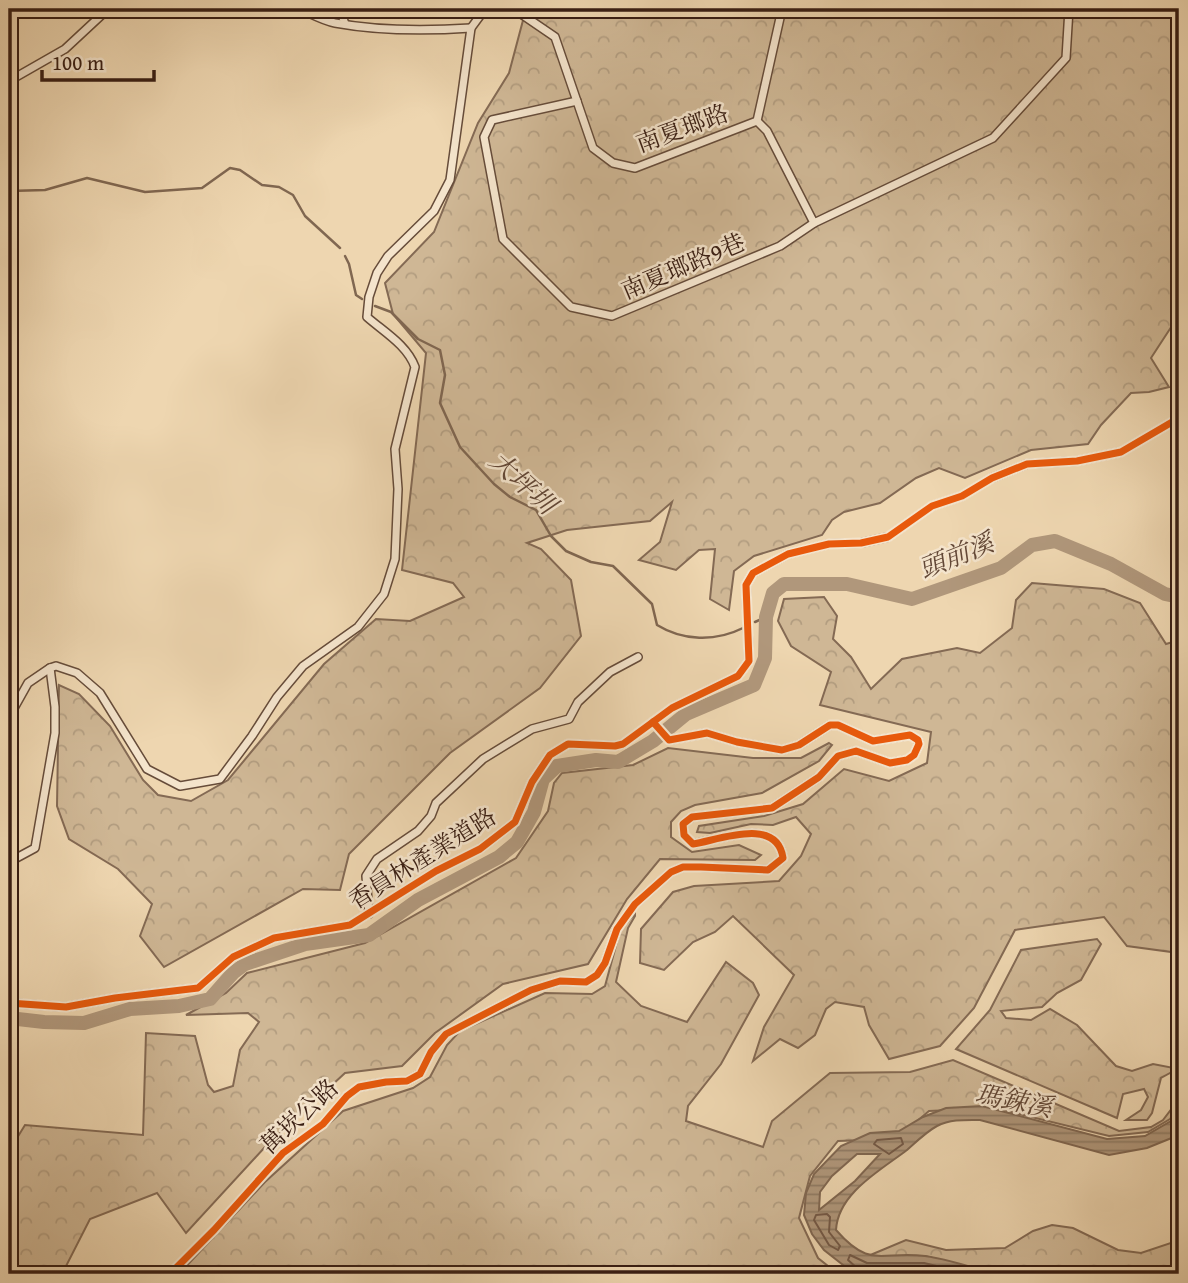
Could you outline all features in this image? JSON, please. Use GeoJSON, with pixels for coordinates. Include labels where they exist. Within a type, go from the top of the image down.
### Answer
{"type":"FeatureCollection","features":[{"type":"Feature","properties":{"kind":"street"},"geometry":{"type":"LineString","coordinates":[[9,80],[65,49],[108,9]]}},
{"type":"Feature","properties":{"kind":"street"},"geometry":{"type":"LineString","coordinates":[[300,9],[335,23],[369,28],[436,31],[471,28]]}},
{"type":"Feature","properties":{"kind":"street"},"geometry":{"type":"LineString","coordinates":[[341,9],[345,24]]}},
{"type":"Feature","properties":{"kind":"street"},"geometry":{"type":"LineString","coordinates":[[9,752],[13,748],[13,740],[9,718],[29,683],[56,666],[77,673],[100,693],[147,769],[180,786],[220,779],[277,697],[303,666],[358,627],[384,594],[395,559],[398,489],[395,449],[415,367],[404,348],[367,317],[369,297],[377,273],[388,256],[434,211],[450,180],[471,28],[485,9]]}},
{"type":"Feature","properties":{"kind":"street","name":"南夏瑯路"},"geometry":{"type":"LineString","coordinates":[[514,9],[555,37],[593,148],[613,163],[635,168],[757,121],[782,9]]}},
{"type":"Feature","properties":{"kind":"street"},"geometry":{"type":"LineString","coordinates":[[757,121],[767,131],[814,223],[993,138],[1066,58],[1069,9]]}},
{"type":"Feature","properties":{"kind":"street","name":"南夏瑯路9巷"},"geometry":{"type":"LineString","coordinates":[[577,101],[492,120],[484,137],[503,239],[572,307],[612,316],[780,246],[814,223]]}},
{"type":"Feature","properties":{"kind":"street"},"geometry":{"type":"LineString","coordinates":[[653,722],[672,708],[738,676],[750,661],[746,586],[752,573],[788,554],[829,544],[861,543],[888,537],[932,506],[962,496],[992,478],[1027,464],[1077,461],[1121,452],[1179,418]]}},
{"type":"Feature","properties":{"kind":"street"},"geometry":{"type":"LineString","coordinates":[[369,914],[366,876],[377,859],[418,831],[431,816],[436,803],[483,759],[532,729],[569,719],[578,702],[610,672],[638,657]]}},
{"type":"Feature","properties":{"kind":"street"},"geometry":{"type":"LineString","coordinates":[[9,862],[35,848],[55,733],[50,668]]}},
{"type":"Feature","properties":{"kind":"street","name":"萬崁公路"},"geometry":{"type":"LineString","coordinates":[[170,1274],[214,1230],[283,1153],[323,1124],[347,1096],[359,1087],[407,1081],[420,1074],[431,1052],[446,1034],[531,990],[560,981],[586,982],[597,975],[617,929],[635,904],[671,872],[683,867],[768,870],[783,858],[782,847],[775,840],[762,835],[737,833],[693,844],[684,835],[683,824],[692,817],[772,808],[820,777],[838,756],[856,751],[890,763],[907,760],[914,755],[919,744],[918,740],[910,735],[873,741],[838,725],[830,725],[799,745],[782,750],[737,743],[707,733],[669,740],[653,722]]}},
{"type":"Feature","properties":{"kind":"street","name":"香員林產業道路"},"geometry":{"type":"LineString","coordinates":[[9,1003],[66,1007],[198,988],[233,957],[274,938],[350,925],[436,871],[480,849],[515,822],[532,782],[550,755],[568,744],[623,744],[653,722]]}},
{"type":"Feature","properties":{"kind":"green space"},"geometry":{"type":"Polygon","coordinates":[[[526,9],[1179,9],[1179,315],[1151,358],[1169,387],[1131,393],[1101,425],[1088,444],[1031,450],[965,478],[939,468],[916,478],[880,503],[844,512],[832,520],[822,535],[754,556],[734,571],[729,610],[710,599],[715,549],[699,550],[676,570],[639,560],[660,542],[672,502],[650,521],[567,530],[527,543],[541,549],[571,580],[581,636],[540,688],[450,753],[349,854],[340,890],[303,889],[164,967],[140,936],[152,904],[118,869],[69,839],[57,806],[59,685],[79,694],[110,726],[143,780],[158,795],[191,801],[228,780],[324,664],[376,619],[410,621],[464,597],[453,583],[402,570],[426,353],[393,314],[385,283],[434,232],[478,123],[509,73],[526,9]]]}},
{"type":"Feature","properties":{"kind":"green space"},"geometry":{"type":"Polygon","coordinates":[[[1032,583],[1104,589],[1140,603],[1166,644],[1179,640],[1179,953],[1127,946],[1104,917],[1015,930],[974,1008],[940,1046],[889,1059],[869,1025],[864,1007],[835,1002],[826,1009],[815,1035],[798,1048],[780,1039],[753,1061],[764,1027],[794,975],[733,916],[715,932],[693,942],[664,970],[640,963],[641,929],[673,892],[694,886],[779,881],[801,856],[811,834],[796,817],[773,825],[751,824],[710,833],[697,832],[699,826],[764,816],[803,804],[844,769],[889,781],[927,763],[931,732],[820,705],[831,672],[791,646],[778,621],[784,599],[824,597],[837,616],[833,639],[851,657],[871,689],[902,659],[957,648],[980,653],[1012,628],[1016,600],[1032,583]]]}},
{"type":"Feature","properties":{"kind":"green space"},"geometry":{"type":"Polygon","coordinates":[[[829,743],[832,745],[819,761],[762,793],[695,805],[681,811],[671,822],[671,837],[692,852],[739,845],[761,855],[755,860],[660,859],[627,899],[588,964],[503,984],[435,1033],[402,1066],[345,1073],[265,1147],[186,1233],[157,1193],[90,1219],[62,1274],[9,1274],[9,1214],[17,1138],[25,1125],[143,1135],[146,1033],[195,1036],[208,1085],[214,1092],[233,1086],[240,1050],[259,1022],[248,1013],[186,1015],[226,993],[247,973],[365,943],[516,858],[548,811],[554,783],[562,773],[633,765],[668,748],[753,758],[801,758],[829,743]]]}},
{"type":"Feature","properties":{"kind":"green space"},"geometry":{"type":"Polygon","coordinates":[[[635,913],[628,928],[616,982],[641,1006],[687,1022],[726,962],[753,983],[759,995],[721,1064],[688,1106],[686,1121],[763,1147],[772,1121],[830,1073],[910,1072],[953,1060],[1119,1131],[1151,1127],[1163,1120],[1179,1099],[1179,1109],[1170,1119],[1148,1132],[1109,1136],[995,1108],[929,1111],[896,1139],[838,1141],[810,1176],[799,1218],[818,1258],[838,1274],[179,1274],[265,1182],[343,1111],[413,1088],[430,1077],[447,1045],[460,1031],[545,993],[592,994],[605,986],[620,931],[635,913]]]}},
{"type":"Feature","properties":{"kind":"green space"},"geometry":{"type":"Polygon","coordinates":[[[1097,939],[1101,944],[1081,980],[1057,993],[1042,1007],[1001,1011],[1006,1018],[1031,1020],[1050,1009],[1077,1025],[1116,1066],[1132,1071],[1153,1064],[1179,1069],[1179,1076],[1170,1073],[1161,1078],[1152,1113],[1147,1120],[1126,1120],[1141,1110],[1148,1097],[1144,1089],[1123,1094],[1117,1118],[956,1049],[990,1010],[1021,950],[1097,939]]]}},
{"type":"Feature","properties":{"kind":"green space"},"geometry":{"type":"Polygon","coordinates":[[[1052,1225],[1073,1228],[1118,1250],[1141,1253],[1179,1238],[1179,1274],[994,1274],[925,1256],[868,1256],[906,1240],[946,1250],[1005,1248],[1033,1231],[1052,1225]]]}},
{"type":"Feature","properties":{"kind":"water","name":"瑪鋉溪"},"geometry":{"type":"Polygon","coordinates":[[[982,1106],[1107,1139],[1145,1136],[1179,1114],[1179,1135],[1147,1148],[1109,1155],[980,1120],[958,1120],[937,1126],[852,1194],[844,1205],[836,1230],[858,1250],[867,1254],[925,1256],[994,1274],[852,1272],[824,1250],[812,1234],[804,1215],[806,1193],[814,1174],[841,1146],[870,1133],[899,1131],[946,1108],[982,1106]],[[857,1154],[832,1176],[820,1192],[819,1210],[855,1181],[880,1154],[857,1154]]]}},
{"type":"Feature","properties":{"kind":"waterway","name":"大坪圳"},"geometry":{"type":"LineString","coordinates":[[9,191],[45,190],[87,178],[145,192],[202,188],[230,168],[240,170],[262,185],[279,187],[293,195],[305,216],[340,248]]}},
{"type":"Feature","properties":{"kind":"waterway","name":"大坪圳"},"geometry":{"type":"LineString","coordinates":[[345,256],[356,295],[362,299]]}},
{"type":"Feature","properties":{"kind":"waterway","name":"大坪圳"},"geometry":{"type":"LineString","coordinates":[[375,306],[391,312],[418,339],[440,350],[445,375],[440,403],[460,447],[494,484],[510,497],[536,510],[551,536],[566,551],[591,562],[613,566],[652,604],[657,625],[667,630],[699,638],[721,636],[743,628]]}},
{"type":"Feature","properties":{"kind":"waterway","name":"頭前溪"},"geometry":{"type":"LineString","coordinates":[[9,1018],[84,1023],[130,1009],[179,1006],[210,999],[233,973],[245,964],[305,944],[369,935],[418,900],[499,857],[517,842],[534,812],[543,779],[557,766],[596,760],[618,762],[653,741],[686,714],[754,685],[765,658],[766,617],[773,593],[784,584],[847,584],[912,599],[1001,568],[1032,545],[1055,541],[1111,564],[1165,594],[1179,597]]}},
{"type":"Feature","properties":{"kind":"waterway","name":"大坪圳"},"geometry":{"type":"LineString","coordinates":[[755,622],[766,617]]}},
{"type":"Feature","properties":{"kind":"cycle path"},"geometry":{"type":"LineString","coordinates":[[9,1003],[66,1007],[198,988],[233,957],[274,938],[350,925],[436,871],[480,849],[515,822],[532,782],[550,755],[568,744],[623,744],[672,708],[738,676],[749,661],[746,585],[753,573],[788,554],[829,544],[861,543],[888,537],[932,506],[962,496],[992,478],[1027,464],[1077,461],[1121,452],[1179,418]]}},
{"type":"Feature","properties":{"kind":"cycle path"},"geometry":{"type":"LineString","coordinates":[[170,1274],[214,1230],[283,1153],[323,1124],[347,1096],[359,1087],[407,1081],[420,1074],[431,1052],[446,1034],[531,990],[560,981],[586,982],[597,975],[605,963],[617,929],[635,904],[671,872],[683,867],[768,870],[783,858],[778,845],[759,834],[731,836],[693,844],[684,835],[683,824],[692,817],[772,808],[819,777],[838,756],[856,751],[890,763],[907,760],[914,755],[919,744],[918,740],[910,735],[873,741],[838,725],[830,725],[799,745],[782,750],[737,742],[707,733],[669,740],[653,722]]}}]}
